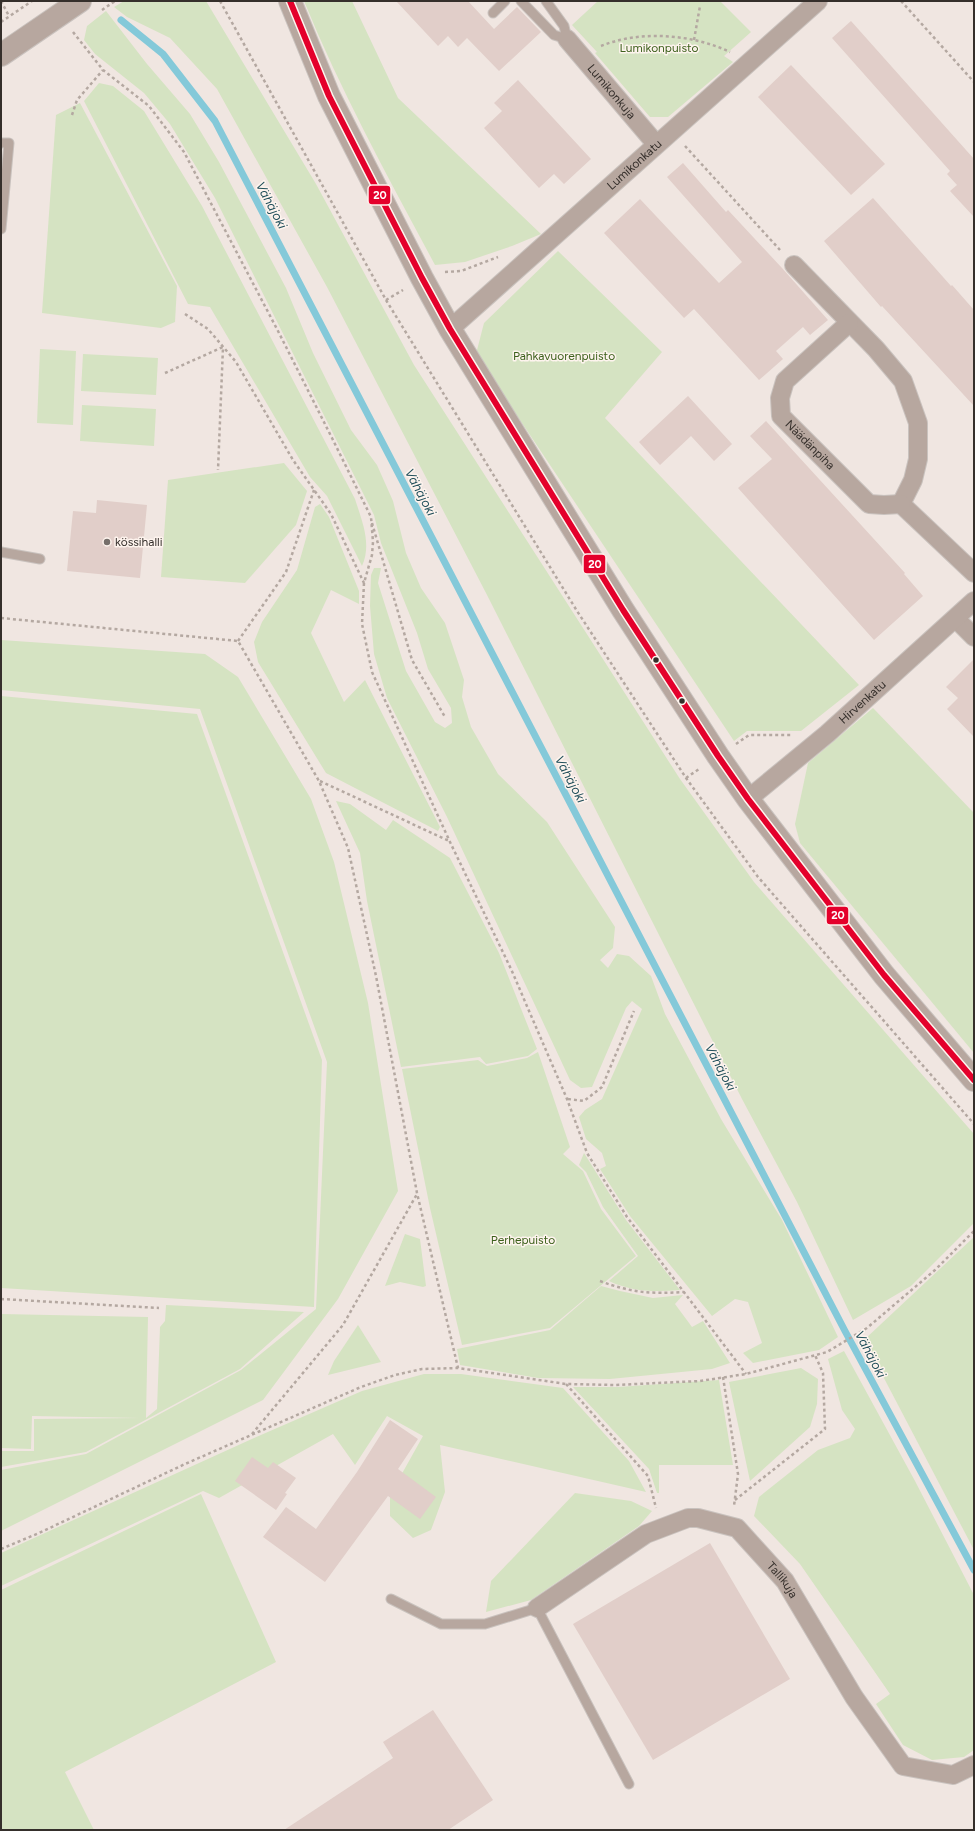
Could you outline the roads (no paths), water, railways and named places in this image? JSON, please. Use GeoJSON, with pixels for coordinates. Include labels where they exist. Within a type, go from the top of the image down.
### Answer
{"type":"FeatureCollection","features":[{"type":"Feature","properties":{"kind":"street"},"geometry":{"type":"LineString","coordinates":[[1,54],[80,1]]}},
{"type":"Feature","properties":{"kind":"street"},"geometry":{"type":"LineString","coordinates":[[290,1],[330,96],[422,278],[450,329],[623,610],[748,800],[884,975],[974,1080]]}},
{"type":"Feature","properties":{"kind":"street","name":"Lumikonkatu"},"geometry":{"type":"LineString","coordinates":[[450,329],[656,144],[752,62],[818,1]]}},
{"type":"Feature","properties":{"kind":"street","name":"Lumikonkuja"},"geometry":{"type":"LineString","coordinates":[[567,39],[656,144]]}},
{"type":"Feature","properties":{"kind":"street"},"geometry":{"type":"LineString","coordinates":[[794,265],[876,349],[903,380],[918,423],[918,459],[913,480],[901,504],[974,573]]}},
{"type":"Feature","properties":{"kind":"street","name":"Näädänpiha"},"geometry":{"type":"LineString","coordinates":[[849,323],[785,381],[780,398],[781,416],[870,504],[901,504]]}},
{"type":"Feature","properties":{"kind":"street","name":"Hirvenkatu"},"geometry":{"type":"LineString","coordinates":[[748,800],[827,734],[974,602]]}},
{"type":"Feature","properties":{"kind":"street"},"geometry":{"type":"LineString","coordinates":[[956,619],[974,637]]}},
{"type":"Feature","properties":{"kind":"street","name":"Tallikuja"},"geometry":{"type":"LineString","coordinates":[[537,1608],[646,1534],[688,1518],[698,1518],[737,1528],[785,1581],[854,1697],[903,1766],[927,1772],[953,1775],[974,1765]]}},
{"type":"Feature","properties":{"kind":"lane"},"geometry":{"type":"LineString","coordinates":[[493,13],[505,1]]}},
{"type":"Feature","properties":{"kind":"lane"},"geometry":{"type":"LineString","coordinates":[[522,1],[554,35],[567,39]]}},
{"type":"Feature","properties":{"kind":"lane"},"geometry":{"type":"LineString","coordinates":[[546,1],[564,26],[567,39]]}},
{"type":"Feature","properties":{"kind":"lane"},"geometry":{"type":"LineString","coordinates":[[1,143],[9,143],[1,229]]}},
{"type":"Feature","properties":{"kind":"lane"},"geometry":{"type":"LineString","coordinates":[[1,552],[40,559]]}},
{"type":"Feature","properties":{"kind":"lane"},"geometry":{"type":"LineString","coordinates":[[391,1599],[441,1624],[485,1624],[537,1608],[629,1784]]}},
{"type":"Feature","properties":{"kind":"waterway","name":"Vähäjoki"},"geometry":{"type":"LineString","coordinates":[[121,20],[163,54],[215,121],[845,1331],[974,1570]]}},
{"type":"Feature","properties":{"kind":"place","name":"kössihalli"},"geometry":{"type":"Point","coordinates":[107,542]}},
{"type":"Feature","properties":{"kind":"park label","name":"Lumikonpuisto"},"geometry":{"type":"Point","coordinates":[659,48]}},
{"type":"Feature","properties":{"kind":"park label","name":"Pahkavuorenpuisto"},"geometry":{"type":"Point","coordinates":[564,356]}},
{"type":"Feature","properties":{"kind":"park label","name":"Perhepuisto"},"geometry":{"type":"Point","coordinates":[523,1240]}}]}
